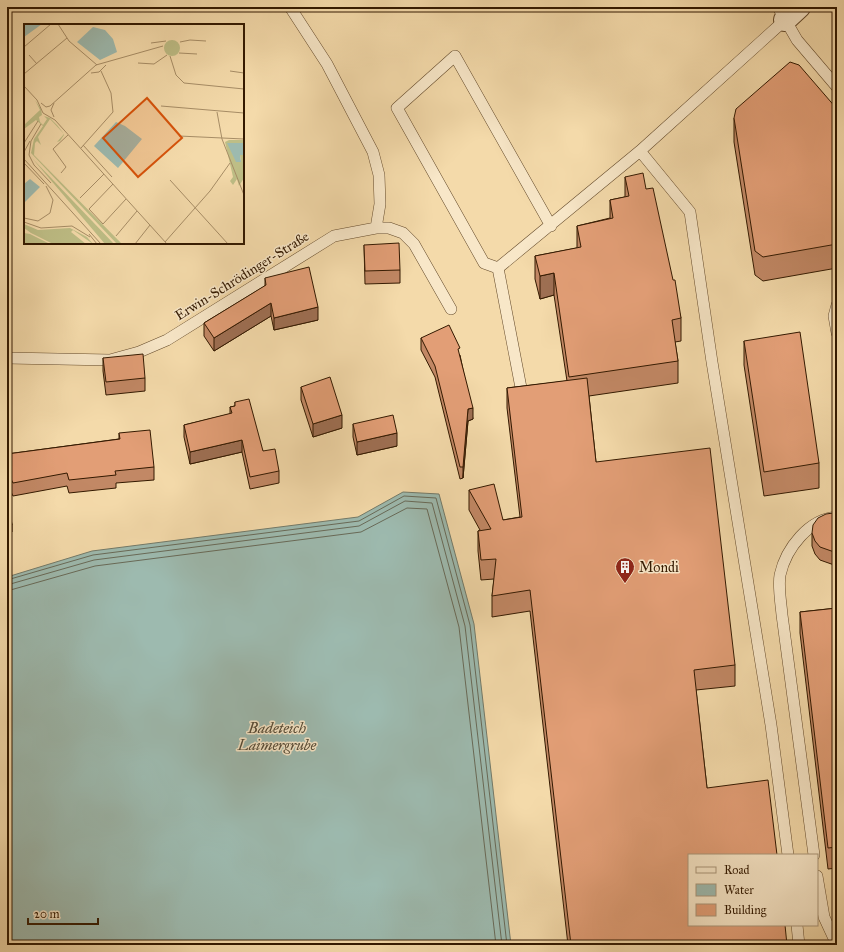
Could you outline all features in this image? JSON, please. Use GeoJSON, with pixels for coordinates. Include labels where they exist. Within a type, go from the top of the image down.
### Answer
{"type":"FeatureCollection","features":[{"type":"Feature","properties":{"kind":"lane"},"geometry":{"type":"LineString","coordinates":[[290,7],[327,64],[373,152],[379,175],[380,204],[376,228]]}},
{"type":"Feature","properties":{"kind":"lane"},"geometry":{"type":"LineString","coordinates":[[498,268],[551,226],[640,151],[788,11],[797,40],[837,87]]}},
{"type":"Feature","properties":{"kind":"lane"},"geometry":{"type":"LineString","coordinates":[[498,268],[484,263],[397,108],[455,56],[551,226]]}},
{"type":"Feature","properties":{"kind":"lane"},"geometry":{"type":"LineString","coordinates":[[640,151],[690,212],[712,362],[771,725],[788,854]]}},
{"type":"Feature","properties":{"kind":"lane","name":"Erwin-Schrödinger-Straße"},"geometry":{"type":"LineString","coordinates":[[7,358],[110,360],[139,352],[167,340],[334,236],[376,228],[389,228],[403,233],[414,244],[451,310]]}},
{"type":"Feature","properties":{"kind":"lane"},"geometry":{"type":"LineString","coordinates":[[498,268],[522,393]]}},
{"type":"Feature","properties":{"kind":"lane"},"geometry":{"type":"LineString","coordinates":[[837,305],[834,316],[837,333]]}},
{"type":"Feature","properties":{"kind":"lane"},"geometry":{"type":"LineString","coordinates":[[814,854],[782,615],[780,576],[792,547],[809,527],[828,517],[837,517]]}},
{"type":"Feature","properties":{"kind":"lane"},"geometry":{"type":"LineString","coordinates":[[818,882],[824,917],[837,945]]}},
{"type":"Feature","properties":{"kind":"lane"},"geometry":{"type":"LineString","coordinates":[[797,926],[799,945]]}},
{"type":"Feature","properties":{"kind":"water","name":"Badeteich Laimergrube"},"geometry":{"type":"Polygon","coordinates":[[[403,492],[439,494],[474,624],[511,945],[7,945],[7,577],[92,551],[358,517],[403,492]]]}},
{"type":"Feature","properties":{"kind":"building"},"geometry":{"type":"Polygon","coordinates":[[[790,62],[799,65],[837,109],[837,244],[763,257],[755,251],[734,118],[736,109],[790,62]]]}},
{"type":"Feature","properties":{"kind":"building"},"geometry":{"type":"Polygon","coordinates":[[[643,173],[646,189],[653,188],[673,280],[675,280],[681,318],[672,320],[678,361],[569,377],[554,273],[540,276],[535,256],[581,247],[577,226],[613,218],[610,200],[629,196],[625,177],[643,173]]]}},
{"type":"Feature","properties":{"kind":"building"},"geometry":{"type":"Polygon","coordinates":[[[399,243],[400,270],[365,271],[364,245],[399,243]]]}},
{"type":"Feature","properties":{"kind":"building"},"geometry":{"type":"Polygon","coordinates":[[[309,267],[318,307],[274,318],[271,303],[214,338],[204,323],[266,285],[265,278],[309,267]]]}},
{"type":"Feature","properties":{"kind":"building"},"geometry":{"type":"Polygon","coordinates":[[[449,325],[460,348],[458,349],[473,408],[468,409],[463,467],[460,467],[435,366],[421,338],[449,325]]]}},
{"type":"Feature","properties":{"kind":"building"},"geometry":{"type":"Polygon","coordinates":[[[800,332],[819,463],[764,472],[744,341],[800,332]]]}},
{"type":"Feature","properties":{"kind":"building"},"geometry":{"type":"Polygon","coordinates":[[[143,354],[145,378],[106,382],[103,358],[143,354]]]}},
{"type":"Feature","properties":{"kind":"building"},"geometry":{"type":"Polygon","coordinates":[[[330,377],[342,415],[313,424],[301,387],[330,377]]]}},
{"type":"Feature","properties":{"kind":"building","name":"Mondi"},"geometry":{"type":"Polygon","coordinates":[[[587,378],[596,462],[710,448],[735,665],[694,670],[707,788],[768,780],[777,854],[688,854],[688,926],[785,926],[787,945],[571,945],[530,590],[492,596],[496,559],[481,560],[478,531],[491,529],[469,490],[494,484],[503,520],[522,517],[507,388],[587,378]]]}},
{"type":"Feature","properties":{"kind":"building"},"geometry":{"type":"Polygon","coordinates":[[[249,399],[263,451],[275,449],[279,471],[250,477],[242,440],[190,452],[184,425],[232,413],[230,407],[235,406],[235,402],[249,399]]]}},
{"type":"Feature","properties":{"kind":"building"},"geometry":{"type":"Polygon","coordinates":[[[393,415],[397,433],[357,442],[353,424],[393,415]]]}},
{"type":"Feature","properties":{"kind":"building"},"geometry":{"type":"Polygon","coordinates":[[[150,430],[154,467],[115,471],[116,475],[69,480],[67,473],[13,483],[7,471],[7,454],[120,439],[119,433],[150,430]]]}},
{"type":"Feature","properties":{"kind":"building"},"geometry":{"type":"Polygon","coordinates":[[[9,503],[12,525],[7,526],[7,504],[9,503]]]}},
{"type":"Feature","properties":{"kind":"building"},"geometry":{"type":"Polygon","coordinates":[[[833,513],[837,515],[837,553],[820,547],[815,541],[812,533],[813,525],[818,518],[826,514],[833,513]]]}},
{"type":"Feature","properties":{"kind":"building"},"geometry":{"type":"Polygon","coordinates":[[[837,608],[837,847],[828,848],[800,612],[837,608]]]}},
{"type":"Feature","properties":{"kind":"place","name":"Mondi"},"geometry":{"type":"Point","coordinates":[625,584]}}]}
